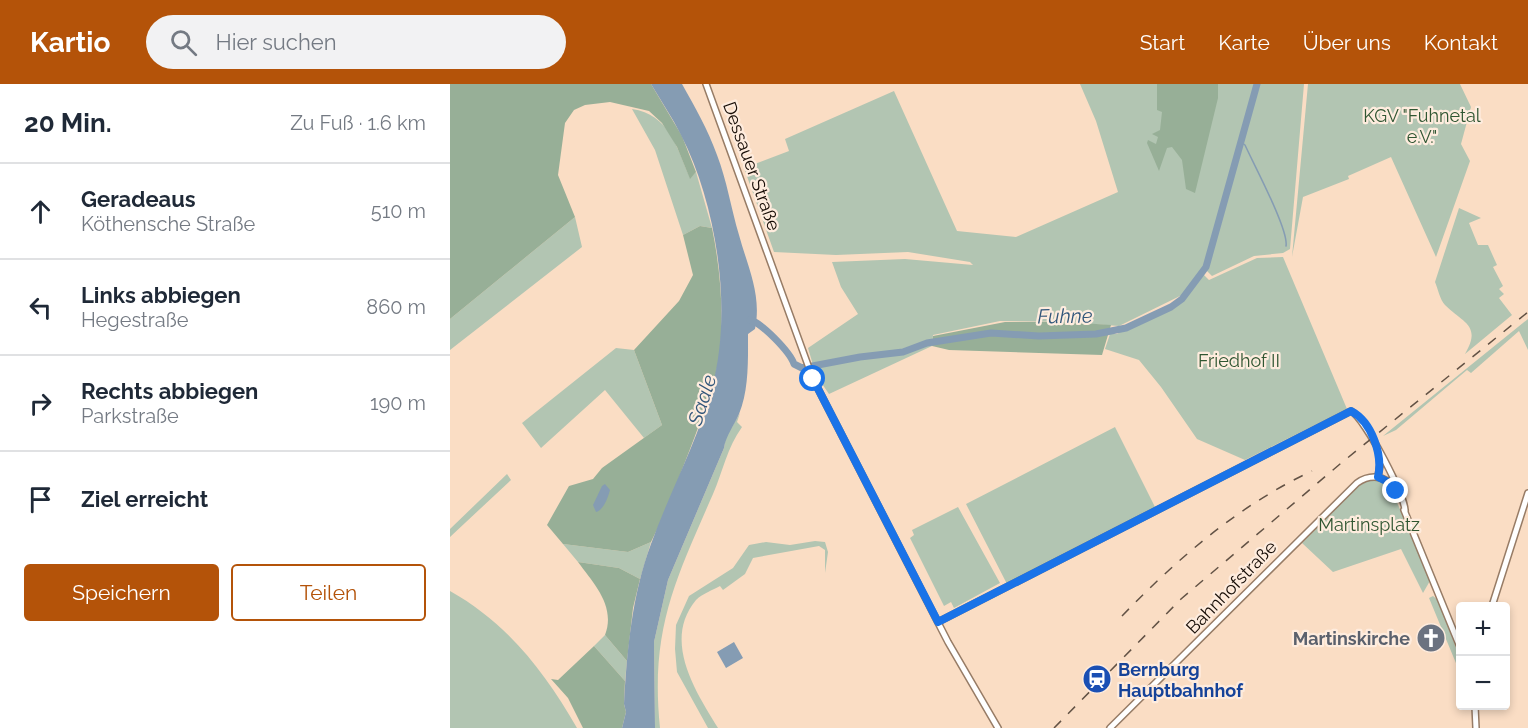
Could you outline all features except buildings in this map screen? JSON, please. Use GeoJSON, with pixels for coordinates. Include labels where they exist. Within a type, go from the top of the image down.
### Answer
{"type":"FeatureCollection","features":[{"type":"Feature","properties":{"kind":"main road","name":"Dessauer Straße"},"geometry":{"type":"LineString","coordinates":[[706,84],[810,374],[938,622],[998,728]]}},
{"type":"Feature","properties":{"kind":"main road"},"geometry":{"type":"LineString","coordinates":[[938,622],[1351,411],[1363,421],[1380,454],[1456,635]]}},
{"type":"Feature","properties":{"kind":"main road"},"geometry":{"type":"LineString","coordinates":[[1380,454],[1378,477],[1393,486],[1405,512]]}},
{"type":"Feature","properties":{"kind":"main road","name":"Bahnhofstraße"},"geometry":{"type":"LineString","coordinates":[[1110,728],[1357,483],[1367,477],[1378,477]]}},
{"type":"Feature","properties":{"kind":"main road"},"geometry":{"type":"LineString","coordinates":[[1493,602],[1528,493]]}},
{"type":"Feature","properties":{"kind":"main road"},"geometry":{"type":"LineString","coordinates":[[1474,710],[1476,728]]}},
{"type":"Feature","properties":{"kind":"green space"},"geometry":{"type":"Polygon","coordinates":[[[450,84],[651,84],[682,136],[696,172],[690,179],[677,147],[662,123],[649,111],[610,102],[585,105],[574,110],[565,123],[558,175],[575,217],[450,319],[450,84]]]}},
{"type":"Feature","properties":{"kind":"green space","name":"Friedhof II"},"geometry":{"type":"Polygon","coordinates":[[[1080,84],[1258,84],[1257,89],[1259,84],[1304,84],[1290,249],[1283,253],[1254,256],[1212,276],[1206,270],[1203,274],[1209,280],[1257,258],[1283,257],[1347,409],[1245,460],[1197,439],[1139,360],[1105,349],[1110,334],[1117,334],[1183,297],[1187,290],[1182,295],[1119,326],[1067,322],[1000,321],[933,335],[932,346],[829,394],[816,375],[808,348],[858,314],[841,287],[832,262],[905,259],[973,265],[970,262],[908,252],[836,255],[774,252],[744,168],[789,151],[785,139],[894,91],[957,231],[1016,237],[1118,192],[1096,121],[1080,84]]]}},
{"type":"Feature","properties":{"kind":"green space"},"geometry":{"type":"Polygon","coordinates":[[[1157,84],[1218,84],[1218,98],[1195,193],[1186,189],[1182,160],[1172,147],[1167,148],[1159,171],[1147,143],[1148,140],[1156,144],[1158,137],[1152,134],[1160,130],[1162,112],[1157,110],[1157,84]]]}},
{"type":"Feature","properties":{"kind":"green space","name":"KGV \"Fuhnetal e.V.\""},"geometry":{"type":"Polygon","coordinates":[[[1308,84],[1460,84],[1471,107],[1461,144],[1470,161],[1436,257],[1391,157],[1348,176],[1349,179],[1303,197],[1292,257],[1308,84]]]}},
{"type":"Feature","properties":{"kind":"green space"},"geometry":{"type":"Polygon","coordinates":[[[632,109],[645,112],[663,125],[676,144],[690,178],[696,172],[712,228],[700,226],[683,235],[655,150],[632,109]]]}},
{"type":"Feature","properties":{"kind":"green space"},"geometry":{"type":"Polygon","coordinates":[[[1459,208],[1481,218],[1469,223],[1478,245],[1488,245],[1497,265],[1493,267],[1503,286],[1499,289],[1504,294],[1499,298],[1512,315],[1465,354],[1472,337],[1471,330],[1443,303],[1435,282],[1459,208]]]}},
{"type":"Feature","properties":{"kind":"green space"},"geometry":{"type":"Polygon","coordinates":[[[575,217],[582,247],[450,350],[450,319],[575,217]]]}},
{"type":"Feature","properties":{"kind":"green space"},"geometry":{"type":"Polygon","coordinates":[[[700,226],[712,228],[715,243],[721,305],[720,352],[706,405],[663,516],[651,542],[628,552],[563,544],[547,525],[569,486],[593,479],[602,468],[662,425],[634,350],[679,301],[693,275],[683,235],[700,226]]]}},
{"type":"Feature","properties":{"kind":"green space"},"geometry":{"type":"Polygon","coordinates":[[[1528,319],[1528,350],[1519,331],[1471,373],[1467,370],[1396,430],[1383,436],[1528,319]]]}},
{"type":"Feature","properties":{"kind":"green space"},"geometry":{"type":"Polygon","coordinates":[[[1005,322],[1111,325],[1102,355],[949,350],[932,346],[933,336],[1005,322]]]}},
{"type":"Feature","properties":{"kind":"green space"},"geometry":{"type":"Polygon","coordinates":[[[616,348],[634,350],[662,425],[644,438],[605,390],[541,448],[522,423],[616,348]]]}},
{"type":"Feature","properties":{"kind":"green space"},"geometry":{"type":"Polygon","coordinates":[[[740,413],[737,422],[742,427],[729,451],[687,553],[669,607],[662,634],[659,662],[660,728],[655,728],[654,642],[668,580],[724,448],[726,437],[740,413]]]}},
{"type":"Feature","properties":{"kind":"green space"},"geometry":{"type":"Polygon","coordinates":[[[1115,427],[1155,507],[1007,584],[966,504],[1115,427]]]}},
{"type":"Feature","properties":{"kind":"green space"},"geometry":{"type":"Polygon","coordinates":[[[507,474],[511,480],[450,537],[450,529],[507,474]]]}},
{"type":"Feature","properties":{"kind":"green space","name":"Martinsplatz"},"geometry":{"type":"Polygon","coordinates":[[[1368,480],[1382,481],[1391,489],[1431,579],[1423,593],[1401,549],[1333,572],[1302,543],[1356,488],[1368,480]]]}},
{"type":"Feature","properties":{"kind":"green space"},"geometry":{"type":"Polygon","coordinates":[[[958,507],[1000,583],[954,608],[951,602],[944,606],[910,538],[914,535],[912,530],[958,507]]]}},
{"type":"Feature","properties":{"kind":"green space"},"geometry":{"type":"Polygon","coordinates":[[[815,541],[825,542],[828,552],[825,573],[825,550],[819,546],[753,558],[745,574],[723,590],[720,586],[698,598],[686,616],[682,632],[682,649],[692,682],[718,728],[708,728],[677,672],[676,625],[689,596],[733,568],[749,545],[766,542],[790,545],[815,541]]]}},
{"type":"Feature","properties":{"kind":"green space"},"geometry":{"type":"Polygon","coordinates":[[[651,542],[640,579],[619,568],[578,562],[563,544],[628,552],[651,542]]]}},
{"type":"Feature","properties":{"kind":"green space"},"geometry":{"type":"Polygon","coordinates":[[[578,562],[619,568],[640,579],[633,608],[627,661],[605,635],[608,624],[606,605],[578,562]]]}},
{"type":"Feature","properties":{"kind":"green space"},"geometry":{"type":"Polygon","coordinates":[[[450,591],[507,633],[551,687],[577,728],[450,728],[450,591]]]}},
{"type":"Feature","properties":{"kind":"green space"},"geometry":{"type":"Polygon","coordinates":[[[1433,596],[1439,601],[1456,648],[1456,663],[1429,598],[1433,596]]]}},
{"type":"Feature","properties":{"kind":"green space"},"geometry":{"type":"Polygon","coordinates":[[[605,635],[627,661],[625,681],[594,646],[605,635]]]}},
{"type":"Feature","properties":{"kind":"green space"},"geometry":{"type":"Polygon","coordinates":[[[594,646],[625,681],[626,712],[622,728],[583,728],[568,698],[551,679],[558,680],[594,646]]]}},
{"type":"Feature","properties":{"kind":"water"},"geometry":{"type":"Polygon","coordinates":[[[651,84],[682,84],[710,137],[724,175],[753,282],[757,317],[755,329],[748,334],[747,375],[742,405],[668,580],[654,642],[655,728],[622,728],[626,712],[624,704],[629,643],[639,583],[659,524],[706,407],[718,357],[721,325],[718,259],[704,193],[681,135],[651,84]]]}},
{"type":"Feature","properties":{"kind":"water"},"geometry":{"type":"Polygon","coordinates":[[[605,484],[610,490],[607,500],[596,512],[593,505],[605,484]]]}},
{"type":"Feature","properties":{"kind":"water"},"geometry":{"type":"Polygon","coordinates":[[[734,642],[743,658],[726,668],[717,652],[734,642]]]}},
{"type":"Feature","properties":{"kind":"waterway","name":"Fuhne"},"geometry":{"type":"LineString","coordinates":[[750,320],[768,332],[787,352],[794,364],[802,368],[903,352],[927,343],[991,333],[1039,336],[1096,334],[1126,328],[1171,307],[1182,299],[1206,267],[1257,84]]}},
{"type":"Feature","properties":{"kind":"waterway"},"geometry":{"type":"LineString","coordinates":[[1241,142],[1245,145],[1276,212],[1282,226],[1286,246]]}},
{"type":"Feature","properties":{"kind":"railway"},"geometry":{"type":"LineString","coordinates":[[1054,728],[1181,599],[1340,464],[1528,312]]}},
{"type":"Feature","properties":{"kind":"railway"},"geometry":{"type":"LineString","coordinates":[[1122,616],[1210,535],[1259,500],[1312,471]]}},
{"type":"Feature","properties":{"kind":"place","name":"Martinskirche"},"geometry":{"type":"Point","coordinates":[1431,638]}},
{"type":"Feature","properties":{"kind":"place","name":"Bernburg Hauptbahnhof"},"geometry":{"type":"Point","coordinates":[1097,679]}},
{"type":"Feature","properties":{"kind":"route"},"geometry":{"type":"LineString","coordinates":[[813,379],[938,622],[1351,411],[1363,421],[1380,454],[1378,477],[1390,483],[1396,491]]}},
{"type":"Feature","properties":{"kind":"water label","name":"Saale"},"geometry":{"type":"Point","coordinates":[702,400]}}]}
